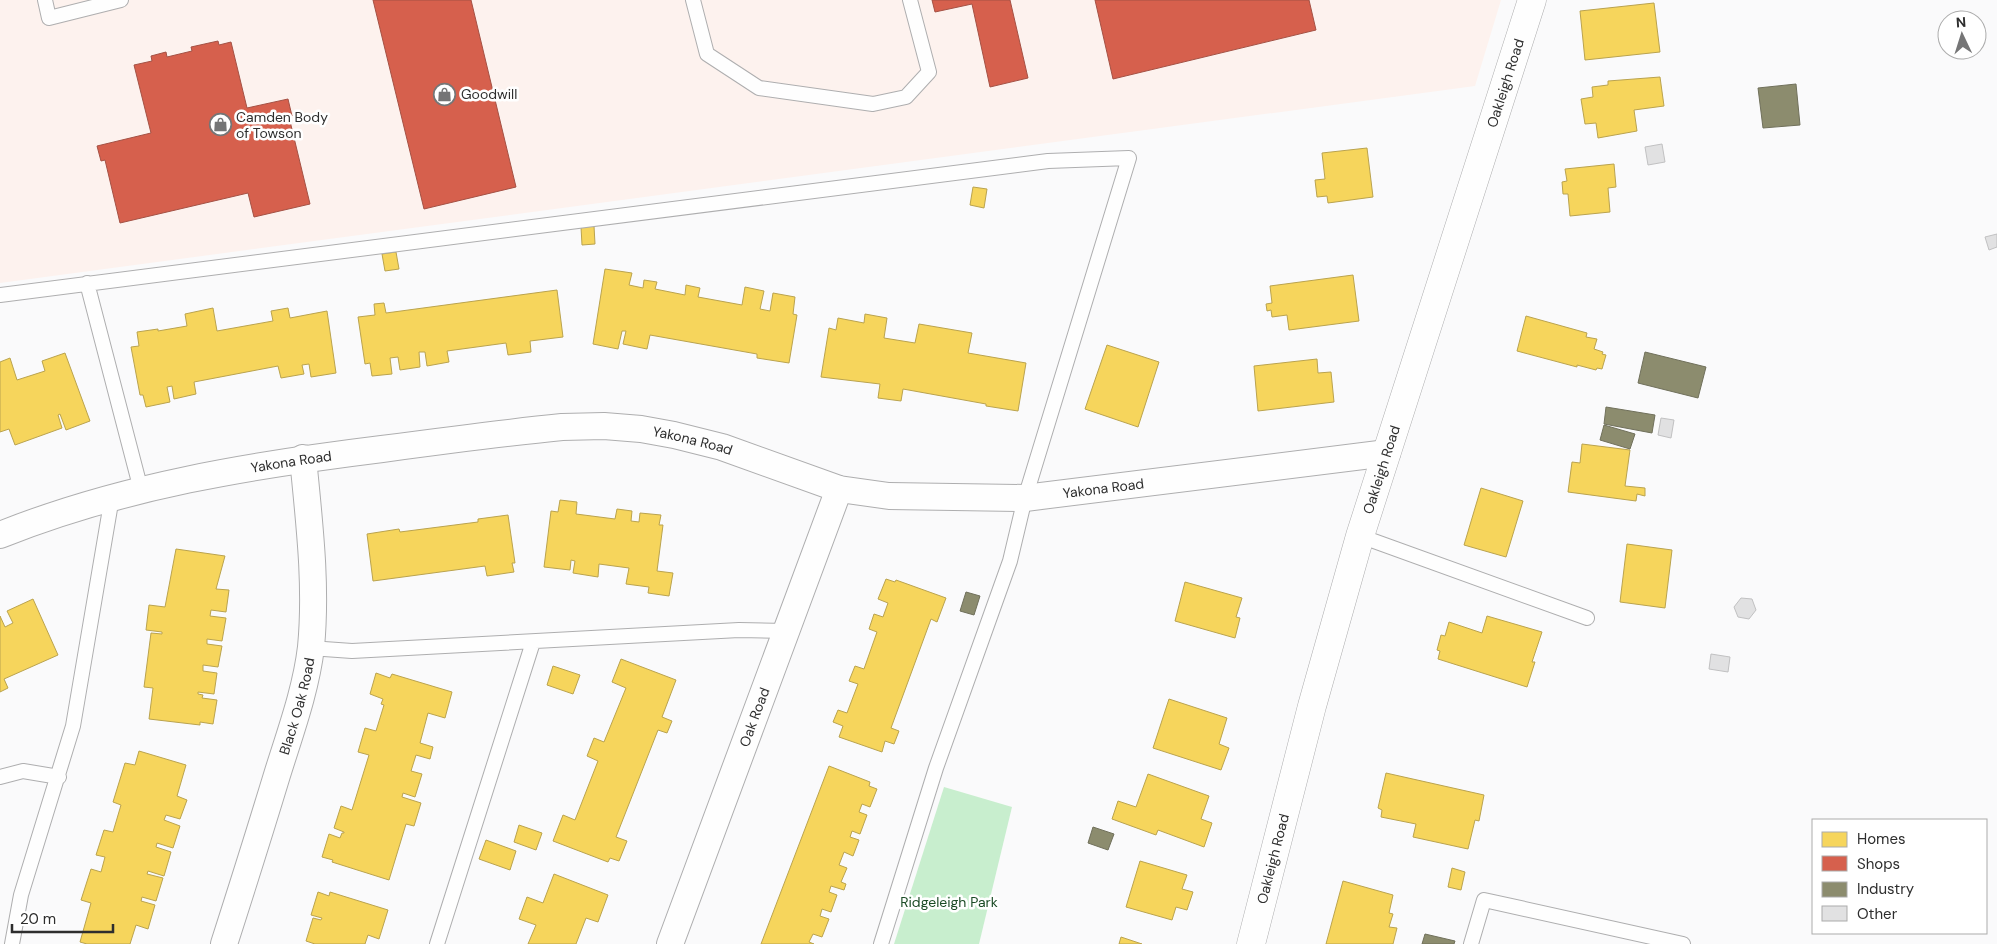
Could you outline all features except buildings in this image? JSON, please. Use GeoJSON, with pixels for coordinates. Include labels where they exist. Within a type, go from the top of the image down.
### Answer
{"type":"FeatureCollection","features":[{"type":"Feature","properties":{"kind":"street","name":"Oakleigh Road"},"geometry":{"type":"LineString","coordinates":[[1251,944],[1312,706],[1360,536],[1446,263],[1532,0]]}},
{"type":"Feature","properties":{"kind":"street","name":"Yakona Road"},"geometry":{"type":"LineString","coordinates":[[0,535],[112,497],[303,458],[562,427],[604,426],[658,432],[722,447],[839,489],[889,496],[1025,498],[1387,453]]}},
{"type":"Feature","properties":{"kind":"street","name":"Black Oak Road"},"geometry":{"type":"LineString","coordinates":[[224,944],[292,727],[303,688],[310,648],[314,598],[312,551],[303,458]]}},
{"type":"Feature","properties":{"kind":"street","name":"Oak Road"},"geometry":{"type":"LineString","coordinates":[[670,944],[839,489]]}},
{"type":"Feature","properties":{"kind":"lane"},"geometry":{"type":"LineString","coordinates":[[45,0],[49,18],[121,0]]}},
{"type":"Feature","properties":{"kind":"lane"},"geometry":{"type":"LineString","coordinates":[[693,0],[706,54],[759,88],[873,104],[906,97],[929,72],[910,0]]}},
{"type":"Feature","properties":{"kind":"lane"},"geometry":{"type":"LineString","coordinates":[[0,295],[1048,161],[1129,158],[1025,498],[1010,561],[936,768],[881,944]]}},
{"type":"Feature","properties":{"kind":"lane"},"geometry":{"type":"LineString","coordinates":[[87,283],[141,490]]}},
{"type":"Feature","properties":{"kind":"lane"},"geometry":{"type":"LineString","coordinates":[[12,944],[21,895],[59,777],[73,726],[112,497]]}},
{"type":"Feature","properties":{"kind":"lane"},"geometry":{"type":"LineString","coordinates":[[1360,536],[1587,618]]}},
{"type":"Feature","properties":{"kind":"lane"},"geometry":{"type":"LineString","coordinates":[[310,648],[352,651],[739,630],[786,631]]}},
{"type":"Feature","properties":{"kind":"lane"},"geometry":{"type":"LineString","coordinates":[[437,944],[533,642]]}},
{"type":"Feature","properties":{"kind":"lane"},"geometry":{"type":"LineString","coordinates":[[0,777],[23,771],[59,777]]}},
{"type":"Feature","properties":{"kind":"lane"},"geometry":{"type":"LineString","coordinates":[[1471,944],[1484,900],[1683,944]]}},
{"type":"Feature","properties":{"kind":"shaded area"},"geometry":{"type":"Polygon","coordinates":[[[0,0],[1501,0],[1475,86],[0,283],[0,0]]]}},
{"type":"Feature","properties":{"kind":"green space","name":"Ridgeleigh Park"},"geometry":{"type":"Polygon","coordinates":[[[944,787],[1012,807],[979,944],[894,944],[944,787]]]}},
{"type":"Feature","properties":{"kind":"place","name":"Goodwill"},"geometry":{"type":"Point","coordinates":[445,94]}},
{"type":"Feature","properties":{"kind":"place","name":"Camden Body of Towson"},"geometry":{"type":"Point","coordinates":[220,125]}}]}
